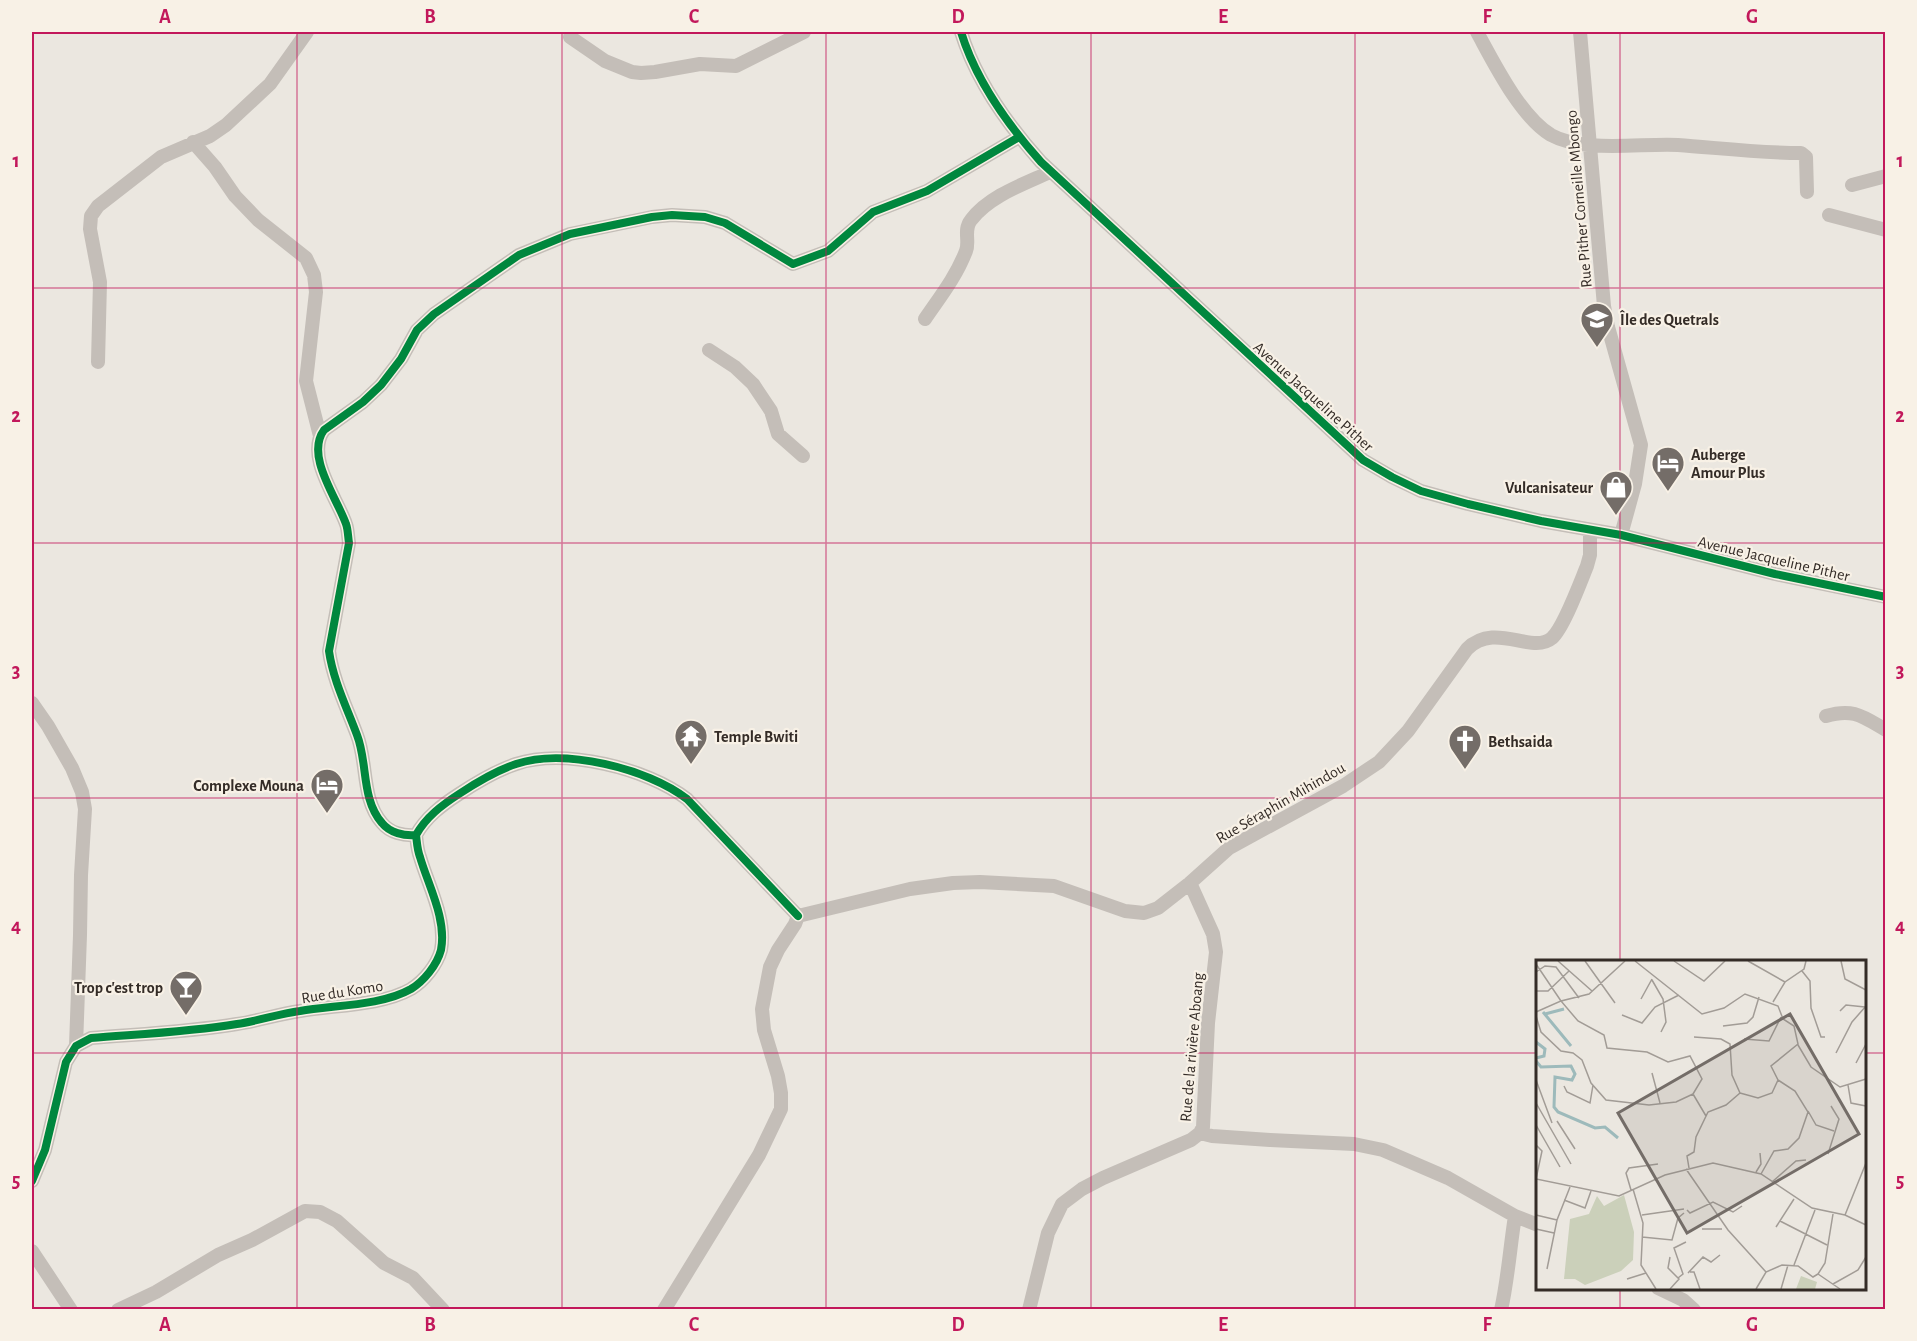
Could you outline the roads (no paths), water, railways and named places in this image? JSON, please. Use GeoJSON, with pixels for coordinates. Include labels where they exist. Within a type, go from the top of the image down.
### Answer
{"type":"FeatureCollection","features":[{"type":"Feature","properties":{"kind":"street"},"geometry":{"type":"LineString","coordinates":[[98,362],[100,282],[90,229],[91,216],[98,206],[161,157],[210,136],[245,108],[270,84],[307,32]]}},
{"type":"Feature","properties":{"kind":"street"},"geometry":{"type":"LineString","coordinates":[[570,37],[604,61],[641,73],[700,64],[735,66],[804,32]]}},
{"type":"Feature","properties":{"kind":"street","name":"Avenue Jacqueline Pither"},"geometry":{"type":"LineString","coordinates":[[961,32],[983,83],[1019,137],[1050,172],[1363,460],[1403,483],[1430,494],[1497,511],[1621,535],[1775,574],[1886,597]]}},
{"type":"Feature","properties":{"kind":"street"},"geometry":{"type":"LineString","coordinates":[[1477,32],[1512,93],[1537,124],[1551,135],[1571,143],[1589,145],[1676,145],[1762,153],[1801,153],[1806,157],[1807,192]]}},
{"type":"Feature","properties":{"kind":"street","name":"Rue Pither Corneille Mbongo"},"geometry":{"type":"LineString","coordinates":[[1580,32],[1607,322],[1641,445],[1635,484],[1621,535]]}},
{"type":"Feature","properties":{"kind":"street"},"geometry":{"type":"LineString","coordinates":[[320,436],[324,430],[363,402],[381,385],[424,322],[504,265],[530,250],[570,234],[625,221],[672,215],[705,217],[724,223],[793,264],[828,251],[873,212],[927,191],[1019,137]]}},
{"type":"Feature","properties":{"kind":"street"},"geometry":{"type":"LineString","coordinates":[[193,142],[215,166],[235,196],[258,220],[306,258],[314,275],[316,292],[306,381],[320,436],[318,460],[347,525],[349,543],[328,651],[331,666],[357,736],[367,789],[376,815],[389,830],[416,835],[426,819],[449,801],[488,776],[516,764],[544,758],[557,758],[609,766],[657,782],[687,799],[798,916],[777,950],[770,967],[762,1009],[764,1030],[778,1076],[781,1109],[759,1155],[664,1310]]}},
{"type":"Feature","properties":{"kind":"street"},"geometry":{"type":"LineString","coordinates":[[925,319],[956,273],[967,248],[966,232],[971,220],[1005,193],[1050,172]]}},
{"type":"Feature","properties":{"kind":"street"},"geometry":{"type":"LineString","coordinates":[[1852,185],[1886,176]]}},
{"type":"Feature","properties":{"kind":"street"},"geometry":{"type":"LineString","coordinates":[[1829,215],[1886,230]]}},
{"type":"Feature","properties":{"kind":"street"},"geometry":{"type":"LineString","coordinates":[[709,350],[735,367],[753,384],[771,411],[778,435],[803,456]]}},
{"type":"Feature","properties":{"kind":"street","name":"Rue Séraphin Mihindou"},"geometry":{"type":"LineString","coordinates":[[798,916],[910,889],[980,882],[1054,886],[1125,911],[1144,913],[1158,908],[1229,848],[1343,786],[1378,762],[1408,731],[1474,642],[1482,638],[1494,637],[1538,643],[1551,639],[1559,628],[1587,566],[1590,530]]}},
{"type":"Feature","properties":{"kind":"street"},"geometry":{"type":"LineString","coordinates":[[32,703],[72,768],[82,792],[85,809],[75,1046],[66,1062],[47,1140],[32,1181]]}},
{"type":"Feature","properties":{"kind":"street"},"geometry":{"type":"LineString","coordinates":[[1826,716],[1839,712],[1859,714],[1886,730]]}},
{"type":"Feature","properties":{"kind":"street","name":"Rue du Komo"},"geometry":{"type":"LineString","coordinates":[[75,1046],[91,1038],[240,1024],[299,1011],[377,1000],[396,996],[411,989],[432,968],[438,958],[441,941],[437,910],[418,852],[416,835]]}},
{"type":"Feature","properties":{"kind":"street","name":"Rue de la rivière Aboang"},"geometry":{"type":"LineString","coordinates":[[1029,1310],[1048,1233],[1062,1204],[1082,1189],[1103,1178],[1176,1147],[1200,1133],[1204,1118],[1208,1023],[1216,952],[1213,934],[1190,883]]}},
{"type":"Feature","properties":{"kind":"street"},"geometry":{"type":"LineString","coordinates":[[1200,1133],[1212,1136],[1354,1144],[1383,1150],[1448,1178],[1515,1216],[1536,1224]]}},
{"type":"Feature","properties":{"kind":"street"},"geometry":{"type":"LineString","coordinates":[[118,1310],[156,1292],[218,1255],[310,1210],[327,1215],[384,1263],[413,1278],[443,1310]]}},
{"type":"Feature","properties":{"kind":"street"},"geometry":{"type":"LineString","coordinates":[[1501,1310],[1515,1216]]}},
{"type":"Feature","properties":{"kind":"street"},"geometry":{"type":"LineString","coordinates":[[32,1251],[70,1310]]}},
{"type":"Feature","properties":{"kind":"street"},"geometry":{"type":"LineString","coordinates":[[1662,1290],[1683,1300],[1694,1310]]}},
{"type":"Feature","properties":{"kind":"place","name":"Île des Quetrals"},"geometry":{"type":"Point","coordinates":[1597,348]}},
{"type":"Feature","properties":{"kind":"place","name":"Auberge Amour Plus"},"geometry":{"type":"Point","coordinates":[1668,492]}},
{"type":"Feature","properties":{"kind":"place","name":"Vulcanisateur"},"geometry":{"type":"Point","coordinates":[1616,516]}},
{"type":"Feature","properties":{"kind":"place","name":"Temple Bwiti"},"geometry":{"type":"Point","coordinates":[691,765]}},
{"type":"Feature","properties":{"kind":"place","name":"Bethsaida"},"geometry":{"type":"Point","coordinates":[1465,770]}},
{"type":"Feature","properties":{"kind":"place","name":"Complexe Mouna"},"geometry":{"type":"Point","coordinates":[327,814]}},
{"type":"Feature","properties":{"kind":"place","name":"Trop c'est trop"},"geometry":{"type":"Point","coordinates":[186,1016]}}]}
